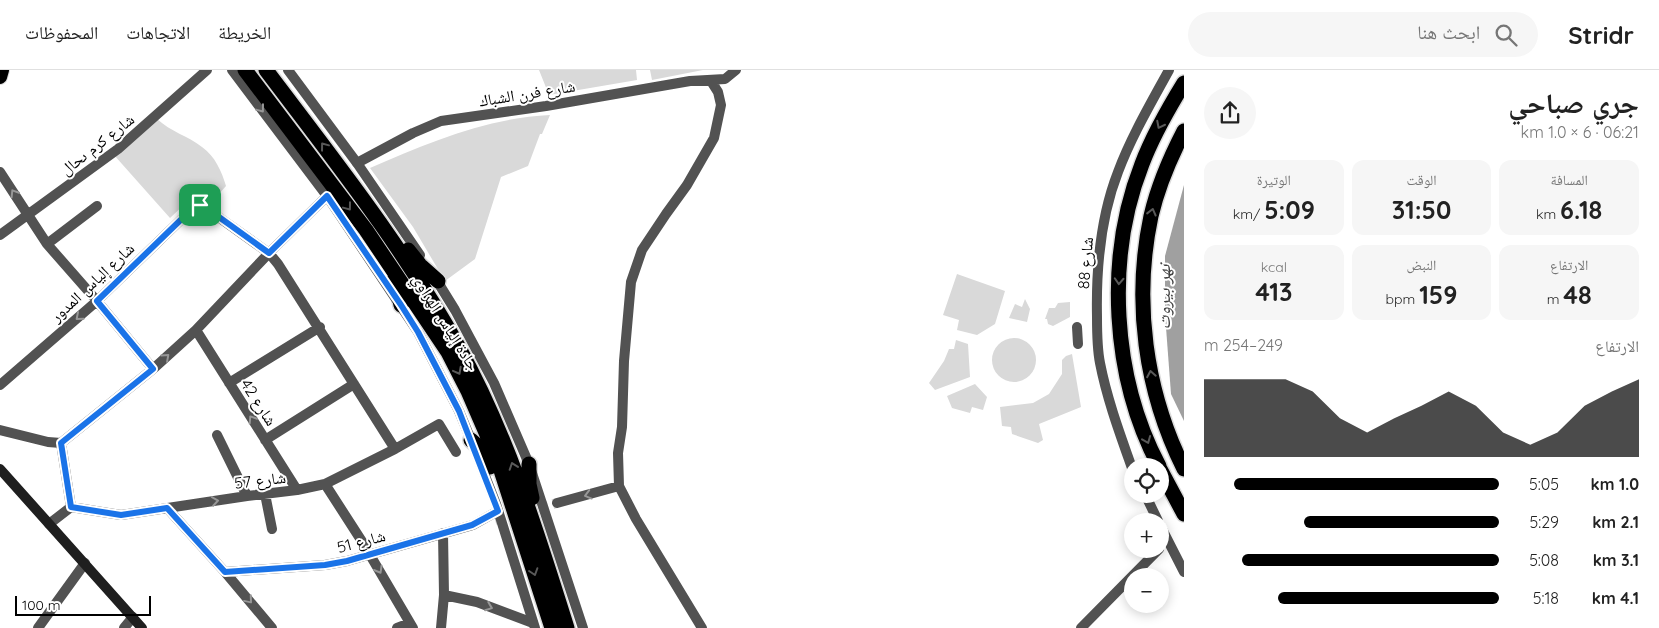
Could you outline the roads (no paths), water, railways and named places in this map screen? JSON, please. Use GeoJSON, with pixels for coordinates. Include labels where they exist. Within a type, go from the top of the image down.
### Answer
{"type":"FeatureCollection","features":[{"type":"Feature","properties":{"kind":"highway"},"geometry":{"type":"LineString","coordinates":[[0,77],[2,70]]}},
{"type":"Feature","properties":{"kind":"highway","name":"جادة إلياس الهراوي"},"geometry":{"type":"LineString","coordinates":[[245,70],[366,230],[448,352],[468,391],[497,458],[552,628]]}},
{"type":"Feature","properties":{"kind":"highway","name":"جادة إلياس الهراوي"},"geometry":{"type":"LineString","coordinates":[[266,70],[380,222],[459,347],[509,455],[546,560],[567,628]]}},
{"type":"Feature","properties":{"kind":"highway"},"geometry":{"type":"LineString","coordinates":[[1155,458],[1138,416],[1124,362],[1118,310],[1120,266],[1128,209],[1141,164],[1167,111],[1184,83]]}},
{"type":"Feature","properties":{"kind":"highway"},"geometry":{"type":"LineString","coordinates":[[1184,131],[1164,173],[1151,216],[1143,268],[1143,311],[1144,334],[1155,394],[1168,434],[1184,469]]}},
{"type":"Feature","properties":{"kind":"highway"},"geometry":{"type":"LineString","coordinates":[[380,222],[395,234],[420,265],[438,281]]}},
{"type":"Feature","properties":{"kind":"highway"},"geometry":{"type":"LineString","coordinates":[[366,230],[370,242],[399,295],[401,305]]}},
{"type":"Feature","properties":{"kind":"highway"},"geometry":{"type":"LineString","coordinates":[[471,440],[482,450],[512,527],[525,545]]}},
{"type":"Feature","properties":{"kind":"highway"},"geometry":{"type":"LineString","coordinates":[[529,464],[529,484],[543,534],[546,560]]}},
{"type":"Feature","properties":{"kind":"highway"},"geometry":{"type":"LineString","coordinates":[[1169,486],[1184,514]]}},
{"type":"Feature","properties":{"kind":"main road"},"geometry":{"type":"LineString","coordinates":[[0,469],[142,628]]}},
{"type":"Feature","properties":{"kind":"street","name":"شارع كرم ىحال"},"geometry":{"type":"LineString","coordinates":[[0,235],[118,149],[207,70]]}},
{"type":"Feature","properties":{"kind":"street"},"geometry":{"type":"LineString","coordinates":[[232,70],[327,196],[418,332],[459,411],[471,440],[534,626]]}},
{"type":"Feature","properties":{"kind":"street","name":"جادة إلياس الهراوي"},"geometry":{"type":"LineString","coordinates":[[288,70],[356,163],[438,281],[494,383],[529,464],[583,628]]}},
{"type":"Feature","properties":{"kind":"street"},"geometry":{"type":"LineString","coordinates":[[702,628],[636,519],[619,486],[618,453],[622,427],[624,361],[630,282],[642,250],[687,185],[714,138],[721,105],[718,92],[711,81],[725,79],[736,70]]}},
{"type":"Feature","properties":{"kind":"street","name":"شارع 88"},"geometry":{"type":"LineString","coordinates":[[1128,458],[1119,432],[1100,362],[1097,295],[1098,255],[1107,208],[1118,172],[1169,70]]}},
{"type":"Feature","properties":{"kind":"street","name":"شارع فرن الشباك"},"geometry":{"type":"LineString","coordinates":[[356,163],[413,133],[441,121],[546,106],[690,81],[711,81]]}},
{"type":"Feature","properties":{"kind":"street"},"geometry":{"type":"LineString","coordinates":[[0,172],[47,244],[153,369]]}},
{"type":"Feature","properties":{"kind":"street"},"geometry":{"type":"LineString","coordinates":[[0,430],[48,442],[61,443],[153,369],[196,330],[269,253],[327,196]]}},
{"type":"Feature","properties":{"kind":"street","name":"شارع إلياس المدور"},"geometry":{"type":"LineString","coordinates":[[0,386],[97,301],[194,207],[200,205],[205,207],[269,253]]}},
{"type":"Feature","properties":{"kind":"street"},"geometry":{"type":"LineString","coordinates":[[47,244],[97,206]]}},
{"type":"Feature","properties":{"kind":"street"},"geometry":{"type":"LineString","coordinates":[[269,253],[288,276],[395,449]]}},
{"type":"Feature","properties":{"kind":"street"},"geometry":{"type":"LineString","coordinates":[[1076,327],[1078,344]]}},
{"type":"Feature","properties":{"kind":"street"},"geometry":{"type":"LineString","coordinates":[[229,383],[320,328]]}},
{"type":"Feature","properties":{"kind":"street","name":"شارع 42"},"geometry":{"type":"LineString","coordinates":[[196,330],[297,490]]}},
{"type":"Feature","properties":{"kind":"street"},"geometry":{"type":"LineString","coordinates":[[265,440],[354,384]]}},
{"type":"Feature","properties":{"kind":"street","name":"شارع 57"},"geometry":{"type":"LineString","coordinates":[[71,507],[121,515],[297,490],[325,484],[395,449],[439,424],[456,452]]}},
{"type":"Feature","properties":{"kind":"street"},"geometry":{"type":"LineString","coordinates":[[217,435],[247,496]]}},
{"type":"Feature","properties":{"kind":"street"},"geometry":{"type":"LineString","coordinates":[[49,524],[71,507],[61,443]]}},
{"type":"Feature","properties":{"kind":"street"},"geometry":{"type":"LineString","coordinates":[[325,484],[370,554],[412,626],[396,628]]}},
{"type":"Feature","properties":{"kind":"street"},"geometry":{"type":"LineString","coordinates":[[557,503],[619,486]]}},
{"type":"Feature","properties":{"kind":"street"},"geometry":{"type":"LineString","coordinates":[[265,494],[272,529]]}},
{"type":"Feature","properties":{"kind":"street"},"geometry":{"type":"LineString","coordinates":[[167,508],[225,572],[272,628]]}},
{"type":"Feature","properties":{"kind":"street","name":"شارع 51"},"geometry":{"type":"LineString","coordinates":[[225,572],[325,565],[347,561],[472,525],[496,516]]}},
{"type":"Feature","properties":{"kind":"street"},"geometry":{"type":"LineString","coordinates":[[441,628],[444,595],[443,533]]}},
{"type":"Feature","properties":{"kind":"street"},"geometry":{"type":"LineString","coordinates":[[1169,554],[1184,572]]}},
{"type":"Feature","properties":{"kind":"street"},"geometry":{"type":"LineString","coordinates":[[1081,628],[1150,558]]}},
{"type":"Feature","properties":{"kind":"street"},"geometry":{"type":"LineString","coordinates":[[38,628],[85,563]]}},
{"type":"Feature","properties":{"kind":"street"},"geometry":{"type":"LineString","coordinates":[[444,595],[477,602],[534,626]]}},
{"type":"Feature","properties":{"kind":"street"},"geometry":{"type":"LineString","coordinates":[[124,628],[133,617]]}},
{"type":"Feature","properties":{"kind":"tunnel"},"geometry":{"type":"LineString","coordinates":[[495,520],[557,503]]}},
{"type":"Feature","properties":{"kind":"water label","name":"نهر بيروت"},"geometry":{"type":"Point","coordinates":[1164,297]}}]}
